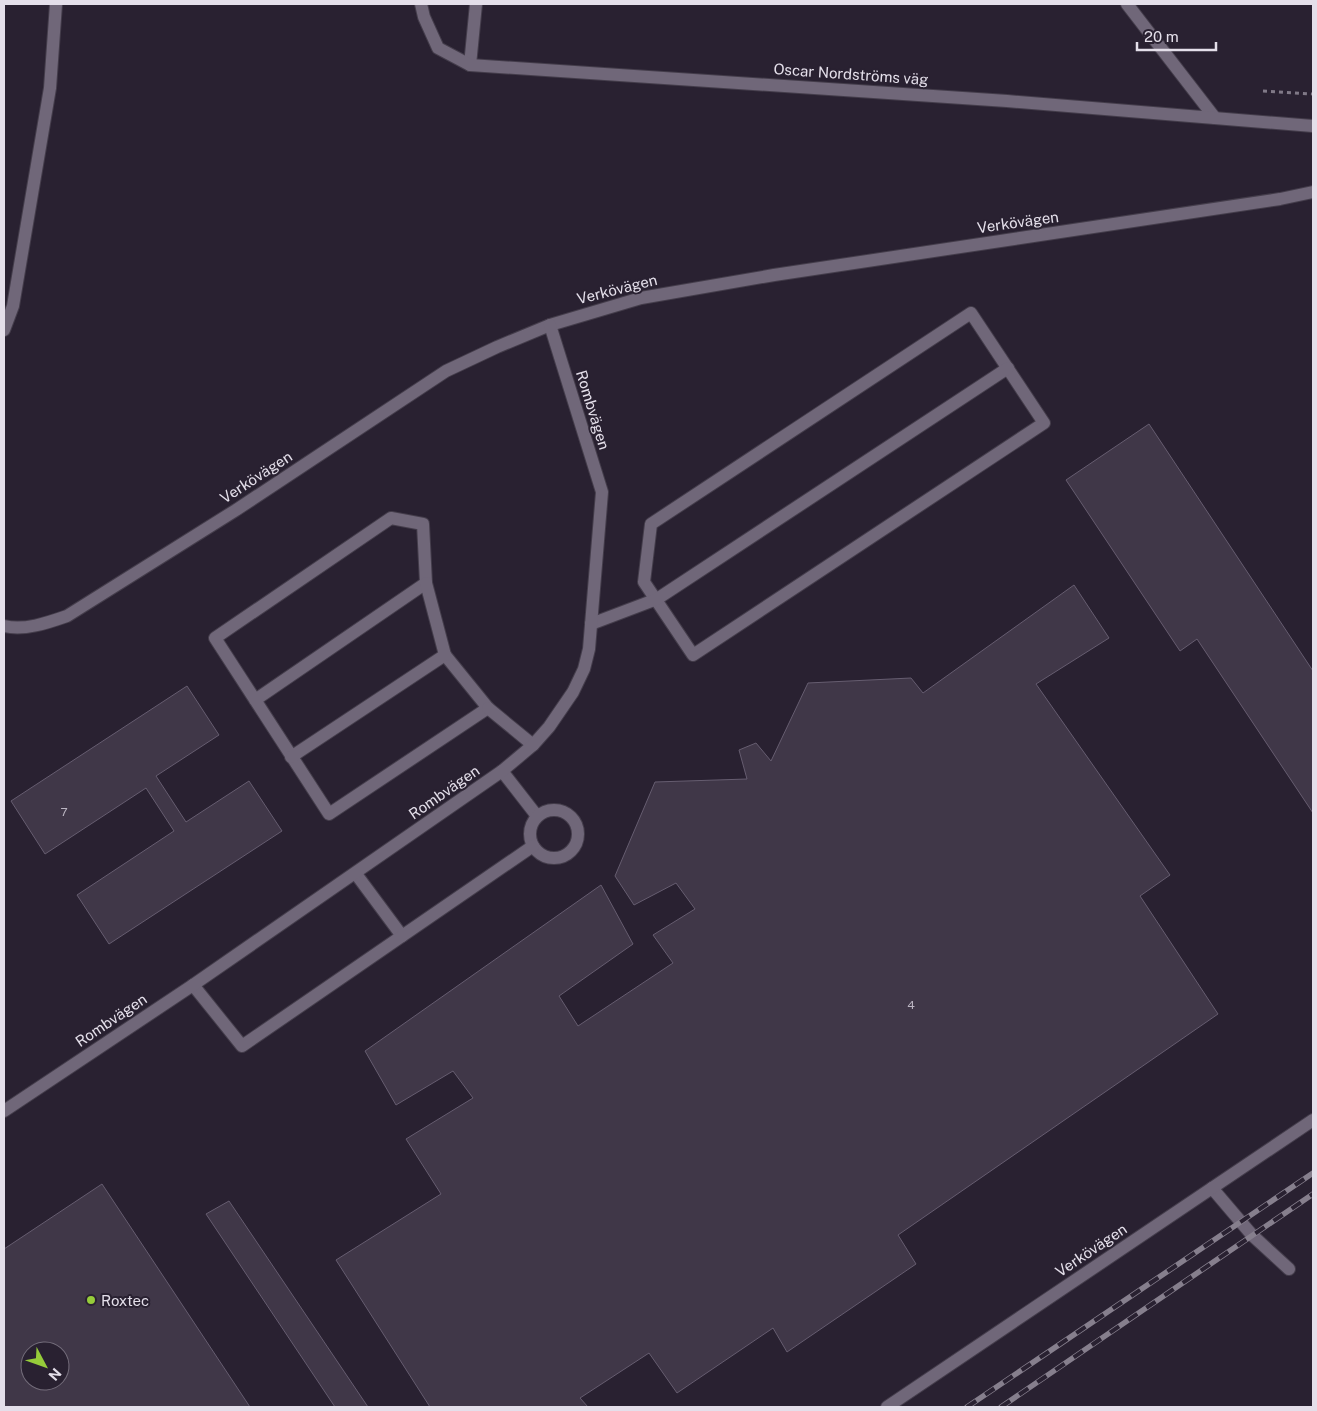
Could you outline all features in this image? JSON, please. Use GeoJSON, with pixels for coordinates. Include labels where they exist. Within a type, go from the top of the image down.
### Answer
{"type":"FeatureCollection","features":[{"type":"Feature","properties":{"kind":"street"},"geometry":{"type":"LineString","coordinates":[[4,330],[14,306],[50,88],[56,4]]}},
{"type":"Feature","properties":{"kind":"street","name":"Oscar Nordströms väg"},"geometry":{"type":"LineString","coordinates":[[421,4],[424,17],[438,48],[470,65],[1007,100],[1313,126]]}},
{"type":"Feature","properties":{"kind":"street"},"geometry":{"type":"LineString","coordinates":[[470,65],[476,4]]}},
{"type":"Feature","properties":{"kind":"street"},"geometry":{"type":"LineString","coordinates":[[1126,4],[1215,118]]}},
{"type":"Feature","properties":{"kind":"street","name":"Verkövägen"},"geometry":{"type":"LineString","coordinates":[[5,627],[23,627],[46,623],[85,606],[236,510],[446,371],[550,326],[641,298],[774,275],[1270,201],[1313,192]]}},
{"type":"Feature","properties":{"kind":"street"},"geometry":{"type":"LineString","coordinates":[[971,313],[1044,423],[693,655],[657,599],[644,582],[651,524],[971,313]]}},
{"type":"Feature","properties":{"kind":"street","name":"Rombvägen"},"geometry":{"type":"LineString","coordinates":[[4,1111],[193,985],[502,772],[534,745],[562,708],[584,669],[589,649],[602,492],[550,326]]}},
{"type":"Feature","properties":{"kind":"street"},"geometry":{"type":"LineString","coordinates":[[591,624],[657,599],[1008,368]]}},
{"type":"Feature","properties":{"kind":"street"},"geometry":{"type":"LineString","coordinates":[[488,708],[329,814],[215,638],[391,518],[423,524],[426,583],[445,655],[488,708],[534,745]]}},
{"type":"Feature","properties":{"kind":"street"},"geometry":{"type":"LineString","coordinates":[[255,700],[426,583]]}},
{"type":"Feature","properties":{"kind":"street"},"geometry":{"type":"LineString","coordinates":[[291,757],[445,655]]}},
{"type":"Feature","properties":{"kind":"street"},"geometry":{"type":"LineString","coordinates":[[502,772],[537,816]]}},
{"type":"Feature","properties":{"kind":"street"},"geometry":{"type":"LineString","coordinates":[[553,809],[570,815],[576,821],[579,831],[578,840],[570,852],[555,858],[538,853],[533,846],[530,830],[537,816],[553,809]]}},
{"type":"Feature","properties":{"kind":"street"},"geometry":{"type":"LineString","coordinates":[[193,985],[242,1046],[533,846]]}},
{"type":"Feature","properties":{"kind":"street"},"geometry":{"type":"LineString","coordinates":[[356,874],[402,936]]}},
{"type":"Feature","properties":{"kind":"street","name":"Verkövägen"},"geometry":{"type":"LineString","coordinates":[[887,1407],[1313,1120]]}},
{"type":"Feature","properties":{"kind":"street"},"geometry":{"type":"LineString","coordinates":[[1212,1188],[1252,1235],[1290,1269]]}},
{"type":"Feature","properties":{"kind":"path"},"geometry":{"type":"LineString","coordinates":[[1262,90],[1313,94]]}},
{"type":"Feature","properties":{"kind":"building"},"geometry":{"type":"Polygon","coordinates":[[[1149,424],[1313,671],[1313,813],[1197,639],[1180,651],[1066,480],[1149,424]]]}},
{"type":"Feature","properties":{"kind":"building"},"geometry":{"type":"Polygon","coordinates":[[[1074,585],[1109,638],[1036,684],[1170,875],[1140,896],[1218,1014],[898,1235],[916,1264],[787,1352],[773,1328],[677,1393],[649,1353],[580,1398],[588,1407],[430,1407],[336,1260],[441,1194],[406,1139],[473,1098],[453,1071],[396,1105],[365,1051],[601,885],[633,944],[559,996],[578,1026],[673,963],[653,935],[695,909],[676,883],[634,905],[615,876],[655,782],[747,779],[739,750],[756,743],[771,761],[808,683],[911,678],[923,693],[1074,585]]]}},
{"type":"Feature","properties":{"kind":"building"},"geometry":{"type":"Polygon","coordinates":[[[187,686],[219,735],[156,776],[186,822],[249,781],[282,831],[109,944],[77,895],[174,831],[146,788],[45,854],[11,801],[187,686]]]}},
{"type":"Feature","properties":{"kind":"building","name":"Roxtec"},"geometry":{"type":"Polygon","coordinates":[[[102,1184],[250,1407],[4,1407],[4,1249],[102,1184]]]}},
{"type":"Feature","properties":{"kind":"building"},"geometry":{"type":"Polygon","coordinates":[[[229,1201],[368,1407],[335,1407],[206,1214],[229,1201]]]}},
{"type":"Feature","properties":{"kind":"railway"},"geometry":{"type":"LineString","coordinates":[[967,1407],[1313,1173]]}},
{"type":"Feature","properties":{"kind":"railway"},"geometry":{"type":"LineString","coordinates":[[1001,1407],[1313,1194]]}},
{"type":"Feature","properties":{"kind":"place","name":"Roxtec"},"geometry":{"type":"Point","coordinates":[91,1300]}}]}
